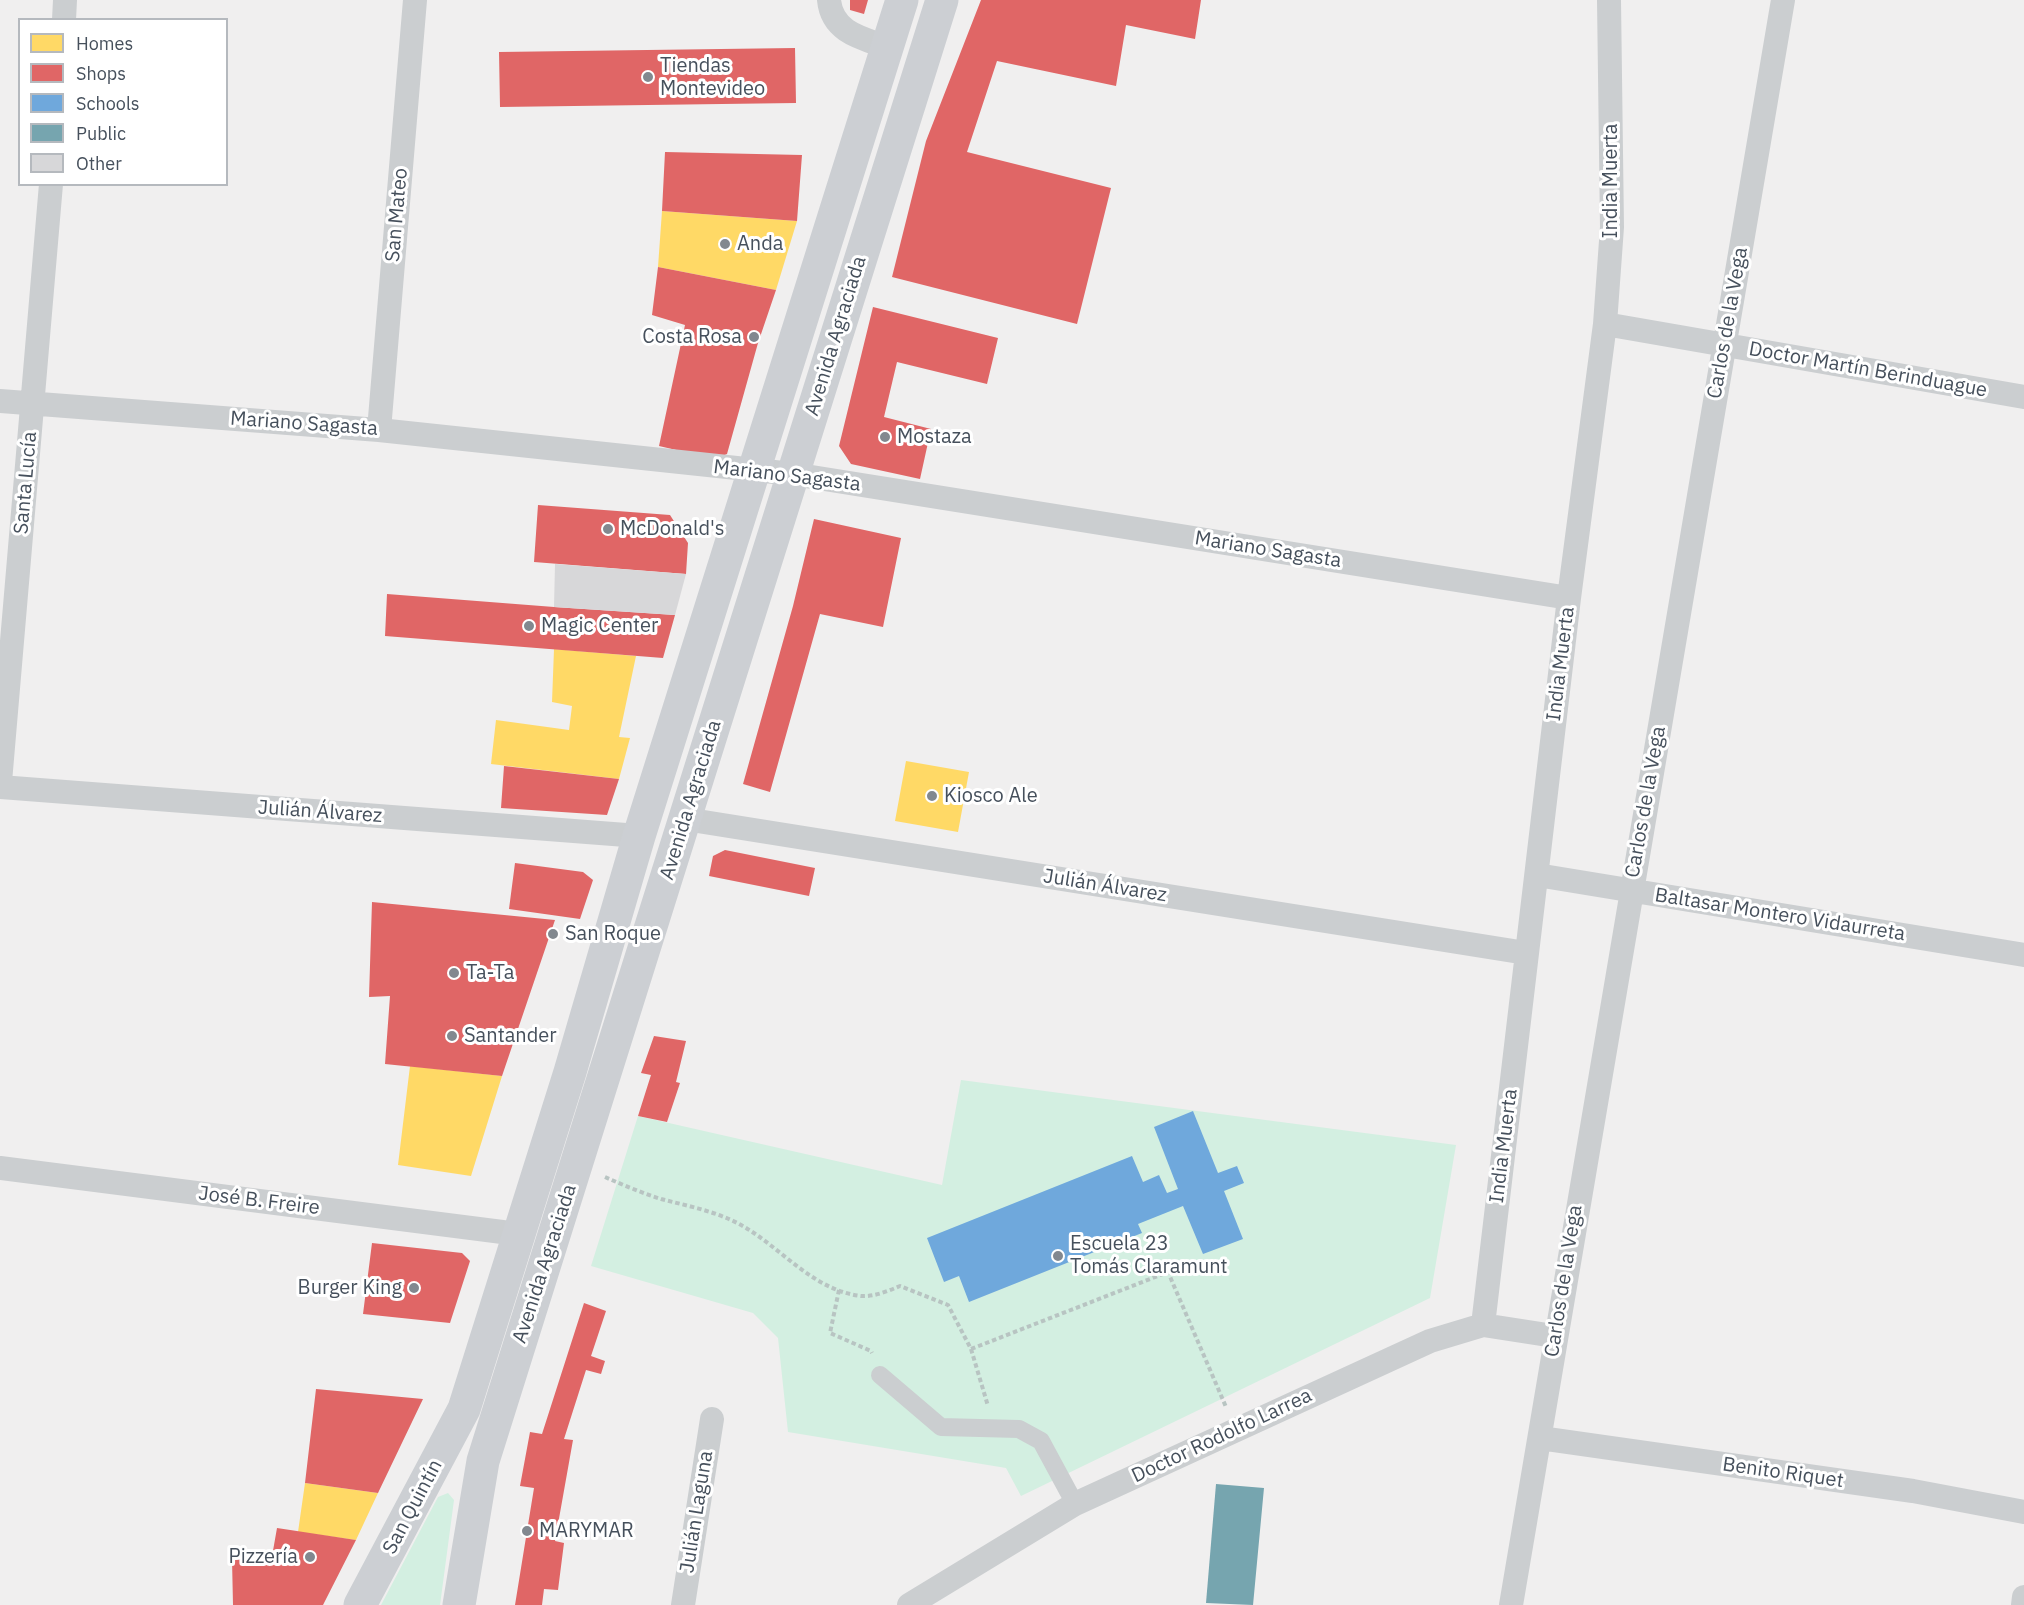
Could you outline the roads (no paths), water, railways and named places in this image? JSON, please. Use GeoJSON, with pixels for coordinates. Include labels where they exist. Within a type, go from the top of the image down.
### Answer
{"type":"FeatureCollection","features":[{"type":"Feature","properties":{"kind":"main road","name":"Avenida Agraciada"},"geometry":{"type":"LineString","coordinates":[[465,1409],[570,1072],[639,836],[902,0]]}},
{"type":"Feature","properties":{"kind":"main road","name":"Avenida Agraciada"},"geometry":{"type":"LineString","coordinates":[[459,1605],[483,1461],[942,0]]}},
{"type":"Feature","properties":{"kind":"main road","name":"San Quintín"},"geometry":{"type":"LineString","coordinates":[[360,1605],[465,1409]]}},
{"type":"Feature","properties":{"kind":"street"},"geometry":{"type":"LineString","coordinates":[[64,18],[65,0]]}},
{"type":"Feature","properties":{"kind":"street","name":"San Mateo"},"geometry":{"type":"LineString","coordinates":[[379,430],[416,0]]}},
{"type":"Feature","properties":{"kind":"street"},"geometry":{"type":"LineString","coordinates":[[829,0],[834,17],[842,28],[887,47]]}},
{"type":"Feature","properties":{"kind":"street","name":"India Muerta"},"geometry":{"type":"LineString","coordinates":[[1483,1326],[1569,598],[1605,324],[1612,227],[1609,0]]}},
{"type":"Feature","properties":{"kind":"street","name":"Carlos de la Vega"},"geometry":{"type":"LineString","coordinates":[[1511,1605],[1540,1438],[1554,1336],[1783,0]]}},
{"type":"Feature","properties":{"kind":"street","name":"Santa Lucía"},"geometry":{"type":"LineString","coordinates":[[0,782],[51,186]]}},
{"type":"Feature","properties":{"kind":"street","name":"Doctor Martín Berinduague"},"geometry":{"type":"LineString","coordinates":[[1605,324],[2024,397]]}},
{"type":"Feature","properties":{"kind":"street","name":"Mariano Sagasta"},"geometry":{"type":"LineString","coordinates":[[0,401],[379,430],[794,474],[1569,598]]}},
{"type":"Feature","properties":{"kind":"street","name":"Julián Álvarez"},"geometry":{"type":"LineString","coordinates":[[0,787],[639,836]]}},
{"type":"Feature","properties":{"kind":"street","name":"Julián Álvarez"},"geometry":{"type":"LineString","coordinates":[[685,819],[1526,953]]}},
{"type":"Feature","properties":{"kind":"street","name":"Baltasar Montero Vidaurreta"},"geometry":{"type":"LineString","coordinates":[[1537,876],[2024,955]]}},
{"type":"Feature","properties":{"kind":"street","name":"José B. Freire"},"geometry":{"type":"LineString","coordinates":[[0,1168],[518,1234]]}},
{"type":"Feature","properties":{"kind":"street","name":"Doctor Rodolfo Larrea"},"geometry":{"type":"LineString","coordinates":[[909,1605],[1075,1504],[1430,1341],[1483,1326],[1554,1336]]}},
{"type":"Feature","properties":{"kind":"street"},"geometry":{"type":"LineString","coordinates":[[880,1375],[941,1427],[1019,1429],[1041,1441],[1075,1504]]}},
{"type":"Feature","properties":{"kind":"street","name":"Julián Laguna"},"geometry":{"type":"LineString","coordinates":[[683,1605],[711,1419]]}},
{"type":"Feature","properties":{"kind":"street","name":"Benito Riquet"},"geometry":{"type":"LineString","coordinates":[[1540,1438],[1914,1491],[2024,1512]]}},
{"type":"Feature","properties":{"kind":"street"},"geometry":{"type":"LineString","coordinates":[[2023,1605],[2024,1597]]}},
{"type":"Feature","properties":{"kind":"place","name":"Tiendas Montevideo"},"geometry":{"type":"Point","coordinates":[648,77]}},
{"type":"Feature","properties":{"kind":"place","name":"Anda"},"geometry":{"type":"Point","coordinates":[725,244]}},
{"type":"Feature","properties":{"kind":"place","name":"Costa Rosa"},"geometry":{"type":"Point","coordinates":[754,337]}},
{"type":"Feature","properties":{"kind":"place","name":"Mostaza"},"geometry":{"type":"Point","coordinates":[885,437]}},
{"type":"Feature","properties":{"kind":"place","name":"McDonald's"},"geometry":{"type":"Point","coordinates":[608,529]}},
{"type":"Feature","properties":{"kind":"place","name":"Magic Center"},"geometry":{"type":"Point","coordinates":[529,626]}},
{"type":"Feature","properties":{"kind":"place","name":"Kiosco Ale"},"geometry":{"type":"Point","coordinates":[932,796]}},
{"type":"Feature","properties":{"kind":"place","name":"San Roque"},"geometry":{"type":"Point","coordinates":[553,934]}},
{"type":"Feature","properties":{"kind":"place","name":"Ta-Ta"},"geometry":{"type":"Point","coordinates":[454,973]}},
{"type":"Feature","properties":{"kind":"place","name":"Santander"},"geometry":{"type":"Point","coordinates":[452,1036]}},
{"type":"Feature","properties":{"kind":"place","name":"Escuela 23 Tomás Claramunt"},"geometry":{"type":"Point","coordinates":[1058,1256]}},
{"type":"Feature","properties":{"kind":"place","name":"Burger King"},"geometry":{"type":"Point","coordinates":[414,1288]}},
{"type":"Feature","properties":{"kind":"place","name":"MARYMAR"},"geometry":{"type":"Point","coordinates":[527,1531]}},
{"type":"Feature","properties":{"kind":"place","name":"Pizzería"},"geometry":{"type":"Point","coordinates":[310,1557]}}]}
